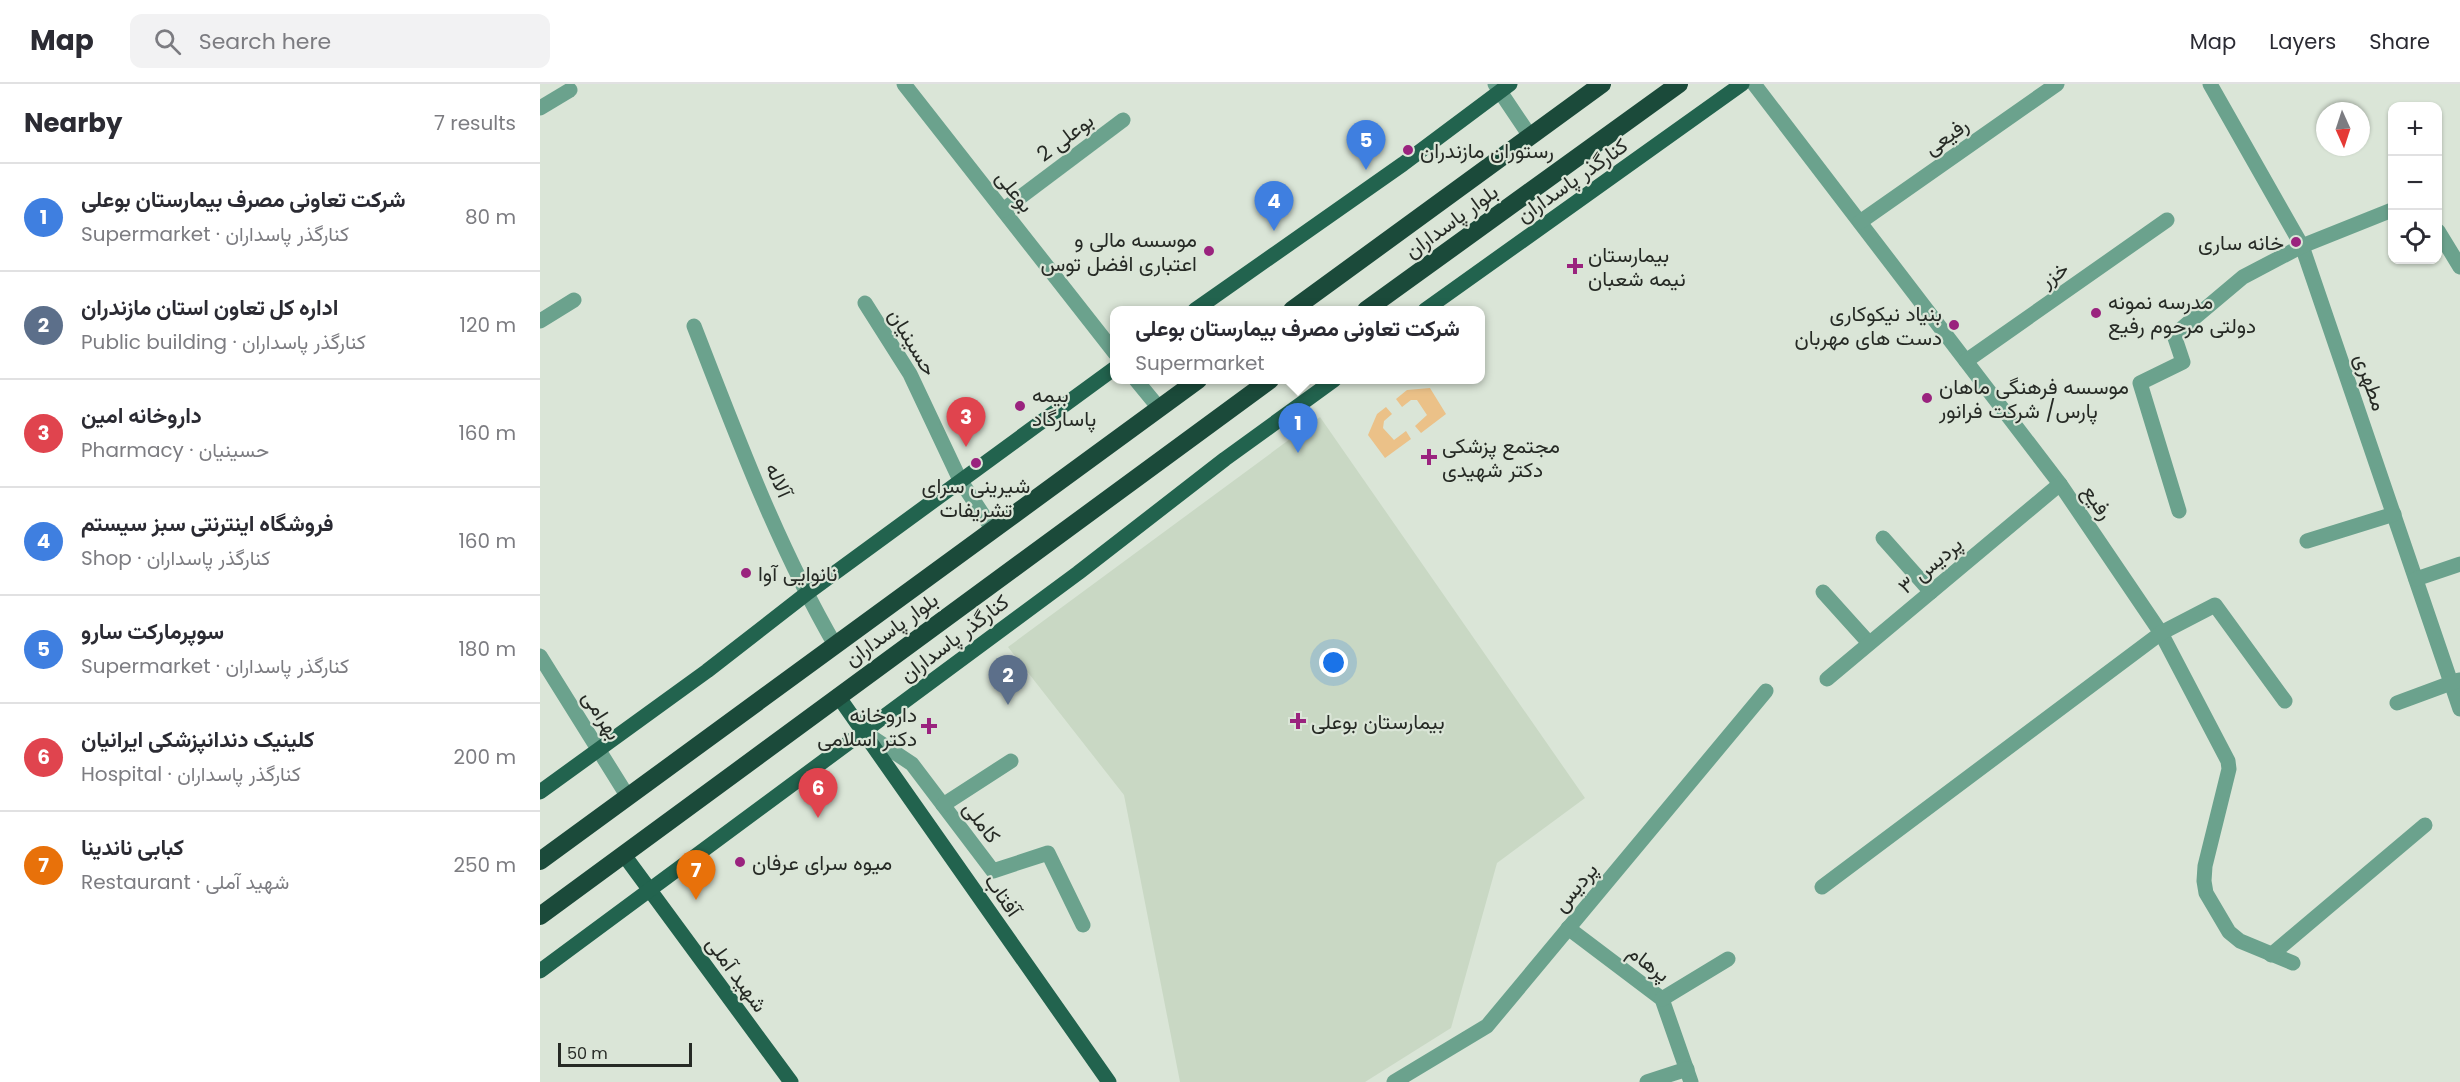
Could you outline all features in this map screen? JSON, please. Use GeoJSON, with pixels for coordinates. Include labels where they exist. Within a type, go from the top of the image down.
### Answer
{"type":"FeatureCollection","features":[{"type":"Feature","properties":{"kind":"highway","name":"بلوار پاسداران"},"geometry":{"type":"LineString","coordinates":[[1297,306],[1602,84]]}},
{"type":"Feature","properties":{"kind":"highway","name":"بلوار پاسداران"},"geometry":{"type":"LineString","coordinates":[[1372,306],[1679,84]]}},
{"type":"Feature","properties":{"kind":"highway","name":"بلوار پاسداران"},"geometry":{"type":"LineString","coordinates":[[540,861],[1192,384]]}},
{"type":"Feature","properties":{"kind":"highway","name":"بلوار پاسداران"},"geometry":{"type":"LineString","coordinates":[[540,916],[1265,384]]}},
{"type":"Feature","properties":{"kind":"main road","name":"کنارگذر پاسداران"},"geometry":{"type":"LineString","coordinates":[[1431,306],[1742,84]]}},
{"type":"Feature","properties":{"kind":"main road"},"geometry":{"type":"LineString","coordinates":[[1200,306],[1403,164],[1502,87]]}},
{"type":"Feature","properties":{"kind":"main road"},"geometry":{"type":"LineString","coordinates":[[540,792],[707,671],[806,594],[960,480],[1110,372]]}},
{"type":"Feature","properties":{"kind":"main road","name":"کنارگذر پاسداران"},"geometry":{"type":"LineString","coordinates":[[540,971],[1329,384]]}},
{"type":"Feature","properties":{"kind":"main road","name":"آفتاب"},"geometry":{"type":"LineString","coordinates":[[838,696],[1108,1082]]}},
{"type":"Feature","properties":{"kind":"main road","name":"شهید آملی"},"geometry":{"type":"LineString","coordinates":[[624,855],[791,1082]]}},
{"type":"Feature","properties":{"kind":"street","name":"بوعلی"},"geometry":{"type":"LineString","coordinates":[[904,84],[1110,347]]}},
{"type":"Feature","properties":{"kind":"street","name":"رفیع"},"geometry":{"type":"LineString","coordinates":[[1754,84],[2060,484],[2161,633],[2228,761],[2229,769],[2205,866],[2206,893],[2229,933],[2240,941],[2293,963]]}},
{"type":"Feature","properties":{"kind":"street","name":"رفیعی"},"geometry":{"type":"LineString","coordinates":[[1860,222],[2057,84]]}},
{"type":"Feature","properties":{"kind":"street","name":"مطهری"},"geometry":{"type":"LineString","coordinates":[[2210,84],[2302,246],[2416,579],[2456,681],[2460,709]]}},
{"type":"Feature","properties":{"kind":"street"},"geometry":{"type":"LineString","coordinates":[[1502,87],[1530,136]]}},
{"type":"Feature","properties":{"kind":"street"},"geometry":{"type":"LineString","coordinates":[[540,108],[570,90]]}},
{"type":"Feature","properties":{"kind":"street","name":"بوعلی 2"},"geometry":{"type":"LineString","coordinates":[[1003,210],[1123,120]]}},
{"type":"Feature","properties":{"kind":"street"},"geometry":{"type":"LineString","coordinates":[[2179,511],[2140,383],[2183,362],[2174,335],[2242,278],[2302,246],[2388,212]]}},
{"type":"Feature","properties":{"kind":"street","name":"خزر"},"geometry":{"type":"LineString","coordinates":[[1966,361],[2167,220]]}},
{"type":"Feature","properties":{"kind":"street"},"geometry":{"type":"LineString","coordinates":[[2442,238],[2460,267]]}},
{"type":"Feature","properties":{"kind":"street"},"geometry":{"type":"LineString","coordinates":[[540,321],[574,300]]}},
{"type":"Feature","properties":{"kind":"street","name":"حسینیان"},"geometry":{"type":"LineString","coordinates":[[865,303],[910,374],[960,480],[993,530]]}},
{"type":"Feature","properties":{"kind":"street","name":"آلاله"},"geometry":{"type":"LineString","coordinates":[[694,326],[739,441],[806,594],[835,645]]}},
{"type":"Feature","properties":{"kind":"street"},"geometry":{"type":"LineString","coordinates":[[1139,384],[1158,408]]}},
{"type":"Feature","properties":{"kind":"street","name":"پردیس ۳"},"geometry":{"type":"LineString","coordinates":[[1827,678],[2060,484]]}},
{"type":"Feature","properties":{"kind":"street"},"geometry":{"type":"LineString","coordinates":[[2307,541],[2394,514]]}},
{"type":"Feature","properties":{"kind":"street"},"geometry":{"type":"LineString","coordinates":[[1882,538],[1931,592]]}},
{"type":"Feature","properties":{"kind":"street"},"geometry":{"type":"LineString","coordinates":[[2416,579],[2460,564]]}},
{"type":"Feature","properties":{"kind":"street"},"geometry":{"type":"LineString","coordinates":[[1823,592],[1869,643]]}},
{"type":"Feature","properties":{"kind":"street"},"geometry":{"type":"LineString","coordinates":[[1822,887],[2161,633],[2215,606],[2285,701]]}},
{"type":"Feature","properties":{"kind":"street","name":"بهرامی"},"geometry":{"type":"LineString","coordinates":[[540,656],[628,797]]}},
{"type":"Feature","properties":{"kind":"street"},"geometry":{"type":"LineString","coordinates":[[2397,702],[2456,681]]}},
{"type":"Feature","properties":{"kind":"street","name":"پردیس"},"geometry":{"type":"LineString","coordinates":[[1394,1082],[1488,1026],[1766,691]]}},
{"type":"Feature","properties":{"kind":"street","name":"کاملی"},"geometry":{"type":"LineString","coordinates":[[863,732],[912,764],[993,871],[1048,853],[1083,925]]}},
{"type":"Feature","properties":{"kind":"street"},"geometry":{"type":"LineString","coordinates":[[943,805],[1011,761]]}},
{"type":"Feature","properties":{"kind":"street"},"geometry":{"type":"LineString","coordinates":[[2271,955],[2425,825]]}},
{"type":"Feature","properties":{"kind":"street","name":"پرهام"},"geometry":{"type":"LineString","coordinates":[[1568,928],[1662,999],[1689,1075]]}},
{"type":"Feature","properties":{"kind":"street"},"geometry":{"type":"LineString","coordinates":[[1662,999],[1728,959]]}},
{"type":"Feature","properties":{"kind":"street"},"geometry":{"type":"LineString","coordinates":[[1647,1082],[1689,1075]]}},
{"type":"Feature","properties":{"kind":"shaded area"},"geometry":{"type":"Polygon","coordinates":[[[1430,388],[1446,414],[1421,433],[1415,426],[1427,415],[1417,400],[1411,400],[1402,407],[1396,399],[1407,390],[1430,388]]]}},
{"type":"Feature","properties":{"kind":"shaded area"},"geometry":{"type":"Polygon","coordinates":[[[1386,407],[1392,414],[1384,421],[1383,428],[1394,440],[1406,431],[1411,439],[1385,458],[1368,435],[1377,414],[1386,407]]]}},
{"type":"Feature","properties":{"kind":"shaded area","name":"بیمارستان بوعلی"},"geometry":{"type":"Polygon","coordinates":[[[1320,417],[1585,798],[1497,863],[1451,1028],[1365,1082],[1180,1082],[1124,795],[1008,647],[1320,417]]]}},
{"type":"Feature","properties":{"kind":"place","name":"رستوران مازندران"},"geometry":{"type":"Point","coordinates":[1408,150]}},
{"type":"Feature","properties":{"kind":"place","name":"سوپرمارکت سارو"},"geometry":{"type":"Point","coordinates":[1366,170]}},
{"type":"Feature","properties":{"kind":"place","name":"فروشگاه اینترنتی سبز سیستم"},"geometry":{"type":"Point","coordinates":[1274,231]}},
{"type":"Feature","properties":{"kind":"place","name":"خانه ساری"},"geometry":{"type":"Point","coordinates":[2296,242]}},
{"type":"Feature","properties":{"kind":"place","name":"موسسه مالی و اعتباری افضل توس"},"geometry":{"type":"Point","coordinates":[1209,251]}},
{"type":"Feature","properties":{"kind":"place","name":"بیمارستان نیمه شعبان"},"geometry":{"type":"Point","coordinates":[1575,266]}},
{"type":"Feature","properties":{"kind":"place","name":"مدرسه نمونه دولتی مرحوم رفیع"},"geometry":{"type":"Point","coordinates":[2096,313]}},
{"type":"Feature","properties":{"kind":"place","name":"بنیاد نیکوکاری دست های مهربان"},"geometry":{"type":"Point","coordinates":[1954,325]}},
{"type":"Feature","properties":{"kind":"place","name":"موسسه فرهنگی ماهان پارس/ شرکت فرانور"},"geometry":{"type":"Point","coordinates":[1927,398]}},
{"type":"Feature","properties":{"kind":"place","name":"بیمه پاسارگاد"},"geometry":{"type":"Point","coordinates":[1020,406]}},
{"type":"Feature","properties":{"kind":"place","name":"داروخانه امین"},"geometry":{"type":"Point","coordinates":[966,447]}},
{"type":"Feature","properties":{"kind":"place","name":"شرکت تعاونی مصرف بیمارستان بوعلی"},"geometry":{"type":"Point","coordinates":[1298,453]}},
{"type":"Feature","properties":{"kind":"place","name":"مجتمع پزشکی دکتر شهیدی"},"geometry":{"type":"Point","coordinates":[1429,457]}},
{"type":"Feature","properties":{"kind":"place","name":"شیرینی سرای تشریفات"},"geometry":{"type":"Point","coordinates":[976,463]}},
{"type":"Feature","properties":{"kind":"place","name":"نانوایی آوا"},"geometry":{"type":"Point","coordinates":[746,573]}},
{"type":"Feature","properties":{"kind":"place","name":"اداره کل تعاون استان مازندران"},"geometry":{"type":"Point","coordinates":[1008,705]}},
{"type":"Feature","properties":{"kind":"place","name":"بیمارستان بوعلی"},"geometry":{"type":"Point","coordinates":[1298,721]}},
{"type":"Feature","properties":{"kind":"place","name":"داروخانه دکتر اسلامی"},"geometry":{"type":"Point","coordinates":[929,726]}},
{"type":"Feature","properties":{"kind":"place","name":"کلینیک دندانپزشکی ایرانیان"},"geometry":{"type":"Point","coordinates":[818,818]}},
{"type":"Feature","properties":{"kind":"place","name":"میوه سرای عرفان"},"geometry":{"type":"Point","coordinates":[740,862]}},
{"type":"Feature","properties":{"kind":"place","name":"کبابی ناندینا"},"geometry":{"type":"Point","coordinates":[696,900]}}]}
